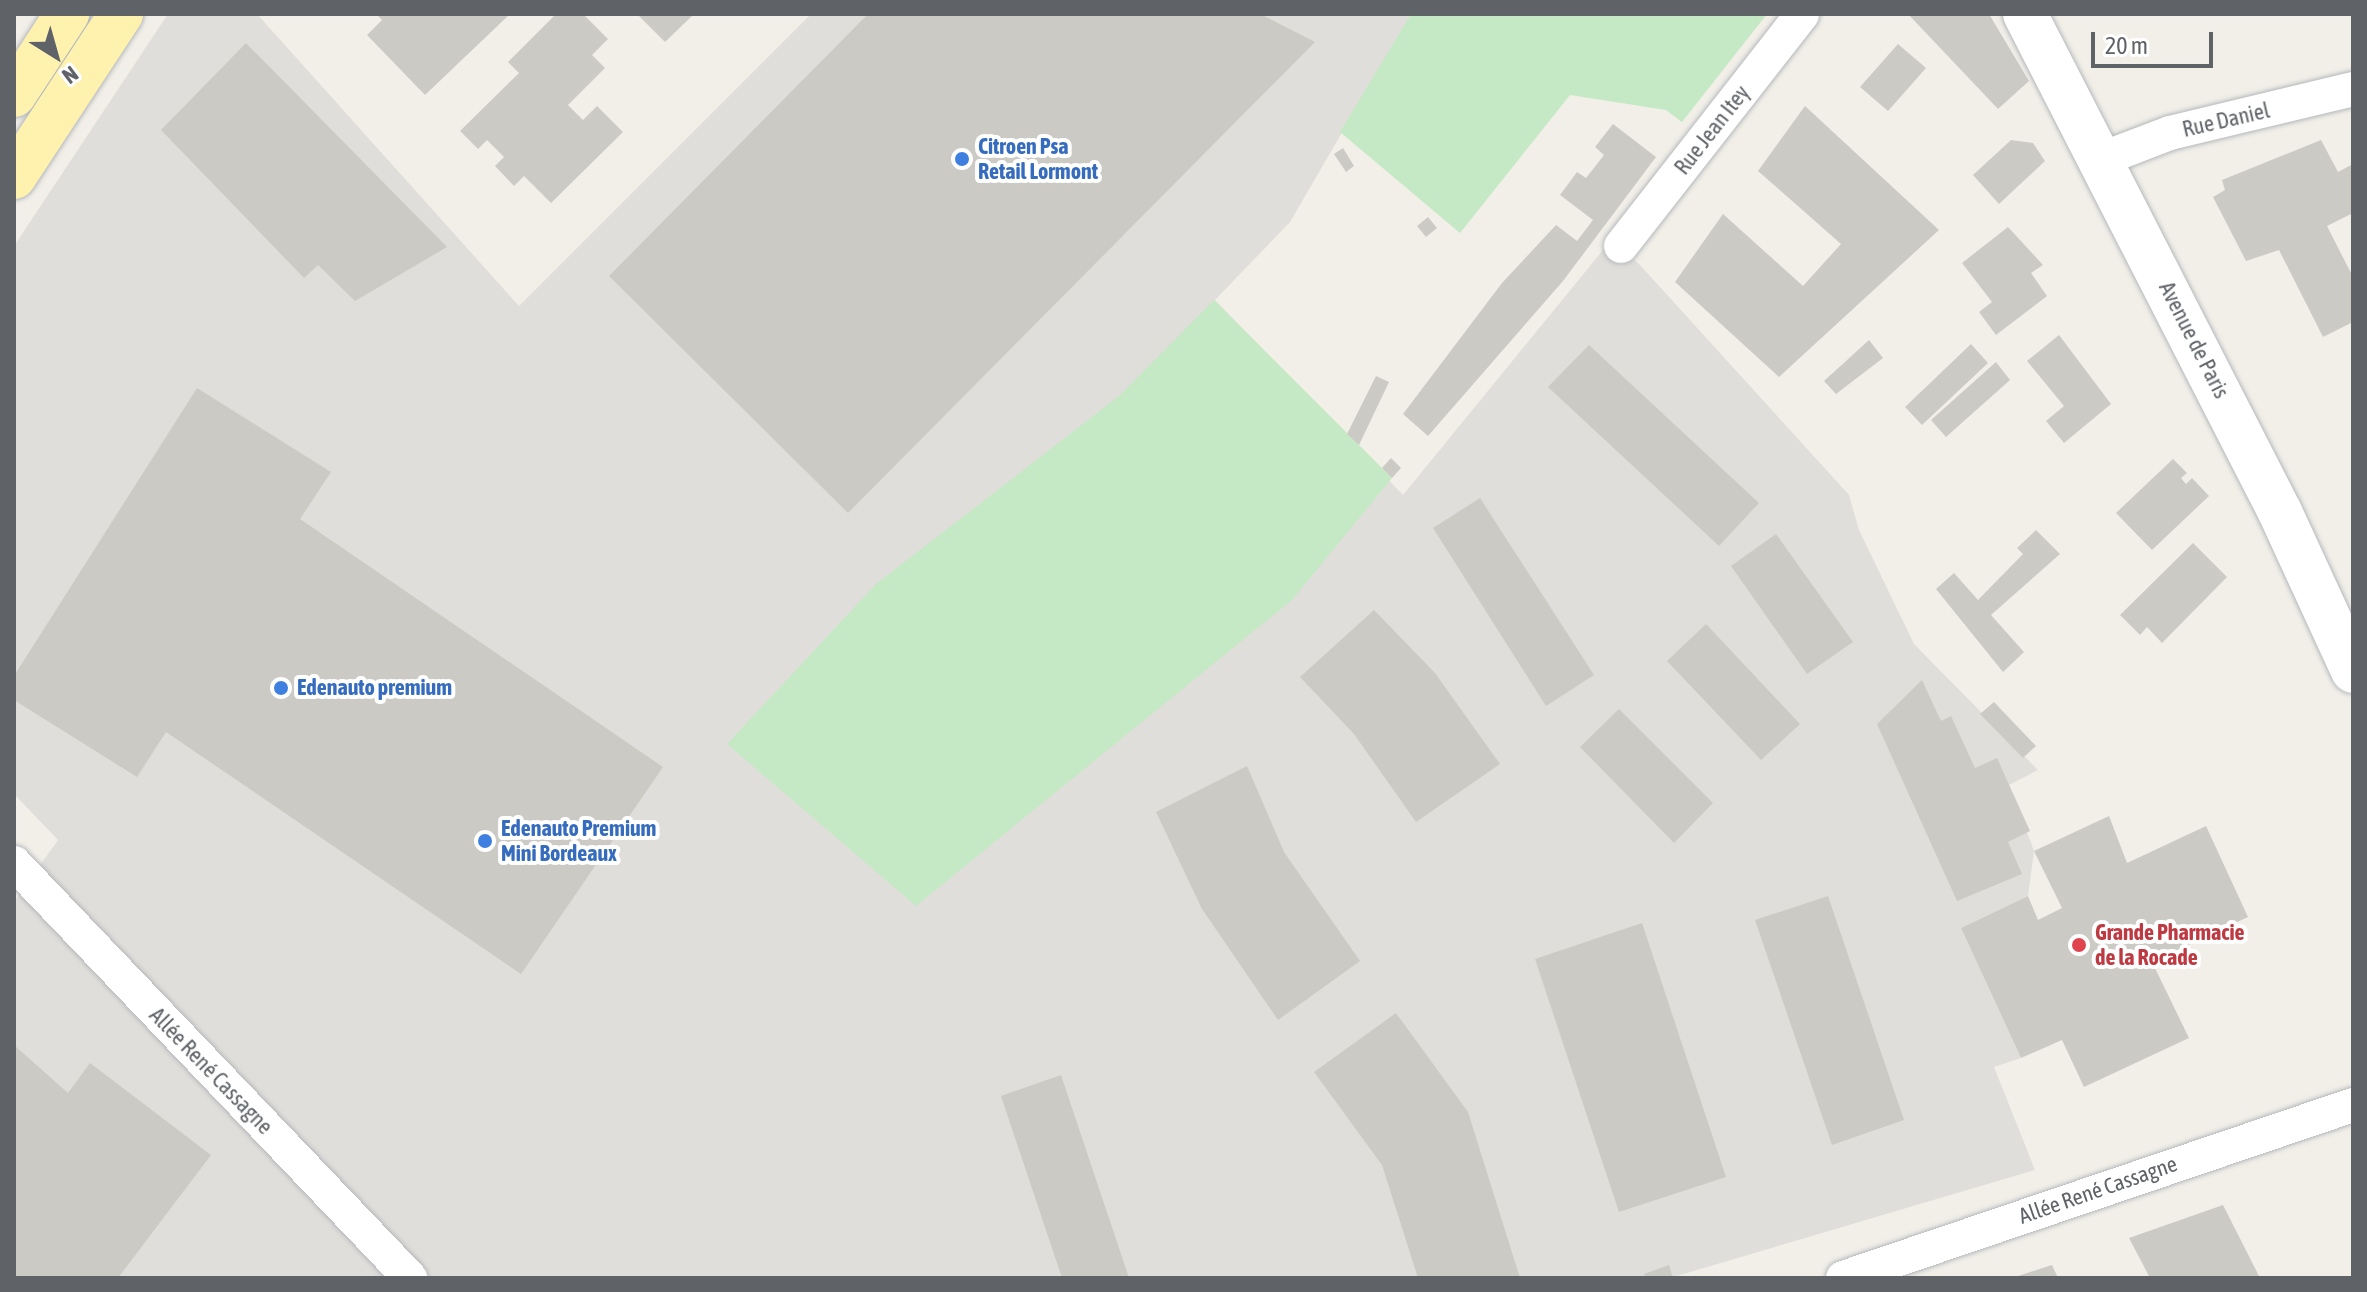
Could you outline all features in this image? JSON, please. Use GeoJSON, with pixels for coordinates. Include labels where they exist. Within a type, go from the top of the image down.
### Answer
{"type":"FeatureCollection","features":[{"type":"Feature","properties":{"kind":"main road"},"geometry":{"type":"LineString","coordinates":[[14,95],[67,14]]}},
{"type":"Feature","properties":{"kind":"main road"},"geometry":{"type":"LineString","coordinates":[[14,177],[121,14]]}},
{"type":"Feature","properties":{"kind":"main road","name":"Avenue de Paris"},"geometry":{"type":"LineString","coordinates":[[2025,14],[2114,153],[2353,608]]}},
{"type":"Feature","properties":{"kind":"main road","name":"Avenue de Paris"},"geometry":{"type":"LineString","coordinates":[[2060,14],[2114,153],[2353,671]]}},
{"type":"Feature","properties":{"kind":"street","name":"Rue Jean Itey"},"geometry":{"type":"LineString","coordinates":[[1621,246],[1802,14]]}},
{"type":"Feature","properties":{"kind":"street","name":"Rue Daniel"},"geometry":{"type":"LineString","coordinates":[[2114,153],[2353,89]]}},
{"type":"Feature","properties":{"kind":"street","name":"Allée René Cassagne"},"geometry":{"type":"LineString","coordinates":[[14,863],[410,1278]]}},
{"type":"Feature","properties":{"kind":"street","name":"Allée René Cassagne"},"geometry":{"type":"LineString","coordinates":[[1843,1278],[2353,1105]]}},
{"type":"Feature","properties":{"kind":"shaded area"},"geometry":{"type":"Polygon","coordinates":[[[168,14],[257,14],[519,306],[811,14],[1411,14],[1290,222],[1215,300],[1403,495],[1612,239],[1640,265],[1849,495],[1859,530],[1914,644],[2038,770],[2009,785],[2034,851],[2028,896],[1961,928],[2021,1058],[1994,1067],[2035,1170],[1670,1278],[14,1278],[14,902],[58,840],[14,794],[14,246],[168,14]]]}},
{"type":"Feature","properties":{"kind":"green space"},"geometry":{"type":"Polygon","coordinates":[[[1411,14],[1767,14],[1682,122],[1666,110],[1570,95],[1460,233],[1340,132],[1411,14]]]}},
{"type":"Feature","properties":{"kind":"green space"},"geometry":{"type":"Polygon","coordinates":[[[1214,300],[1392,478],[1292,600],[916,906],[727,744],[876,584],[1119,396],[1214,300]]]}},
{"type":"Feature","properties":{"kind":"building"},"geometry":{"type":"Polygon","coordinates":[[[376,14],[510,14],[425,95],[367,35],[382,20],[376,14]]]}},
{"type":"Feature","properties":{"kind":"building"},"geometry":{"type":"Polygon","coordinates":[[[556,14],[583,14],[608,39],[592,55],[605,68],[568,105],[583,120],[597,106],[623,132],[551,203],[524,176],[514,186],[495,166],[504,157],[487,140],[478,149],[460,131],[519,73],[508,62],[556,14]]]}},
{"type":"Feature","properties":{"kind":"building"},"geometry":{"type":"Polygon","coordinates":[[[637,14],[694,14],[665,42],[637,14]]]}},
{"type":"Feature","properties":{"kind":"building","name":"Citroen Psa Retail Lormont"},"geometry":{"type":"Polygon","coordinates":[[[868,14],[1260,14],[1315,42],[848,513],[609,276],[868,14]]]}},
{"type":"Feature","properties":{"kind":"building"},"geometry":{"type":"Polygon","coordinates":[[[1908,14],[1989,14],[2029,81],[1998,109],[1908,14]]]}},
{"type":"Feature","properties":{"kind":"building"},"geometry":{"type":"Polygon","coordinates":[[[246,43],[447,247],[355,301],[318,265],[304,278],[161,130],[246,43]]]}},
{"type":"Feature","properties":{"kind":"building"},"geometry":{"type":"Polygon","coordinates":[[[1898,44],[1926,68],[1888,111],[1860,87],[1898,44]]]}},
{"type":"Feature","properties":{"kind":"building"},"geometry":{"type":"Polygon","coordinates":[[[1805,106],[1939,230],[1779,377],[1675,282],[1723,214],[1803,286],[1841,244],[1758,171],[1805,106]]]}},
{"type":"Feature","properties":{"kind":"building"},"geometry":{"type":"Polygon","coordinates":[[[1613,124],[1656,157],[1563,281],[1428,436],[1403,414],[1502,283],[1556,225],[1577,241],[1593,220],[1560,195],[1577,172],[1586,178],[1604,155],[1595,147],[1613,124]]]}},
{"type":"Feature","properties":{"kind":"building"},"geometry":{"type":"Polygon","coordinates":[[[2011,140],[2033,143],[2045,161],[1999,204],[1973,175],[2011,140]]]}},
{"type":"Feature","properties":{"kind":"building"},"geometry":{"type":"Polygon","coordinates":[[[2321,140],[2338,172],[2353,164],[2353,213],[2327,226],[2353,277],[2353,322],[2323,337],[2279,250],[2246,261],[2213,197],[2225,190],[2222,180],[2321,140]]]}},
{"type":"Feature","properties":{"kind":"building"},"geometry":{"type":"Polygon","coordinates":[[[1343,148],[1354,166],[1346,172],[1334,154],[1343,148]]]}},
{"type":"Feature","properties":{"kind":"building"},"geometry":{"type":"Polygon","coordinates":[[[1428,217],[1437,228],[1426,237],[1417,226],[1428,217]]]}},
{"type":"Feature","properties":{"kind":"building"},"geometry":{"type":"Polygon","coordinates":[[[2008,227],[2043,265],[2031,273],[2047,296],[1996,335],[1979,312],[1992,302],[1962,263],[2008,227]]]}},
{"type":"Feature","properties":{"kind":"building"},"geometry":{"type":"Polygon","coordinates":[[[2059,335],[2111,404],[2064,443],[2046,421],[2064,406],[2027,361],[2059,335]]]}},
{"type":"Feature","properties":{"kind":"building"},"geometry":{"type":"Polygon","coordinates":[[[1869,340],[1883,358],[1836,394],[1824,381],[1869,340]]]}},
{"type":"Feature","properties":{"kind":"building"},"geometry":{"type":"Polygon","coordinates":[[[1971,344],[1988,363],[1922,425],[1905,407],[1971,344]]]}},
{"type":"Feature","properties":{"kind":"building"},"geometry":{"type":"Polygon","coordinates":[[[1589,345],[1759,503],[1719,546],[1548,387],[1589,345]]]}},
{"type":"Feature","properties":{"kind":"building"},"geometry":{"type":"Polygon","coordinates":[[[1996,362],[2010,380],[1946,437],[1931,420],[1996,362]]]}},
{"type":"Feature","properties":{"kind":"building"},"geometry":{"type":"Polygon","coordinates":[[[1376,376],[1389,382],[1359,445],[1347,434],[1376,376]]]}},
{"type":"Feature","properties":{"kind":"building","name":"Edenauto premium"},"geometry":{"type":"Polygon","coordinates":[[[197,388],[331,472],[300,519],[663,767],[521,974],[166,732],[137,777],[14,700],[14,676],[197,388]]]}},
{"type":"Feature","properties":{"kind":"building"},"geometry":{"type":"Polygon","coordinates":[[[1391,458],[1401,468],[1392,478],[1382,468],[1391,458]]]}},
{"type":"Feature","properties":{"kind":"building"},"geometry":{"type":"Polygon","coordinates":[[[2173,459],[2187,473],[2181,478],[2186,484],[2192,478],[2209,496],[2152,550],[2116,513],[2173,459]]]}},
{"type":"Feature","properties":{"kind":"building"},"geometry":{"type":"Polygon","coordinates":[[[1480,498],[1594,675],[1546,706],[1433,528],[1480,498]]]}},
{"type":"Feature","properties":{"kind":"building"},"geometry":{"type":"Polygon","coordinates":[[[2036,530],[2060,554],[1991,615],[2024,652],[2003,672],[1936,589],[1954,573],[1978,600],[2023,554],[2017,548],[2036,530]]]}},
{"type":"Feature","properties":{"kind":"building"},"geometry":{"type":"Polygon","coordinates":[[[1776,534],[1853,642],[1807,674],[1731,566],[1776,534]]]}},
{"type":"Feature","properties":{"kind":"building"},"geometry":{"type":"Polygon","coordinates":[[[2193,543],[2227,577],[2162,643],[2147,627],[2140,635],[2120,615],[2193,543]]]}},
{"type":"Feature","properties":{"kind":"building"},"geometry":{"type":"Polygon","coordinates":[[[1374,610],[1435,673],[1500,764],[1416,822],[1354,734],[1300,677],[1374,610]]]}},
{"type":"Feature","properties":{"kind":"building"},"geometry":{"type":"Polygon","coordinates":[[[1706,624],[1800,724],[1761,760],[1667,661],[1706,624]]]}},
{"type":"Feature","properties":{"kind":"building"},"geometry":{"type":"Polygon","coordinates":[[[1922,680],[1941,721],[1951,716],[1975,768],[1997,758],[2030,831],[2008,842],[2022,874],[1957,901],[1877,724],[1922,680]]]}},
{"type":"Feature","properties":{"kind":"building"},"geometry":{"type":"Polygon","coordinates":[[[1994,702],[2036,746],[2023,758],[1980,714],[1994,702]]]}},
{"type":"Feature","properties":{"kind":"building"},"geometry":{"type":"Polygon","coordinates":[[[1619,709],[1713,803],[1674,843],[1580,747],[1619,709]]]}},
{"type":"Feature","properties":{"kind":"building"},"geometry":{"type":"Polygon","coordinates":[[[1247,766],[1284,852],[1360,961],[1278,1020],[1202,909],[1156,812],[1247,766]]]}},
{"type":"Feature","properties":{"kind":"building","name":"Grande Pharmacie de la Rocade"},"geometry":{"type":"Polygon","coordinates":[[[2109,816],[2127,863],[2206,826],[2248,917],[2152,962],[2189,1038],[2084,1087],[2062,1040],[2021,1058],[1961,928],[2028,896],[2038,920],[2062,908],[2034,851],[2109,816]]]}},
{"type":"Feature","properties":{"kind":"building"},"geometry":{"type":"Polygon","coordinates":[[[1828,896],[1904,1120],[1832,1145],[1755,920],[1828,896]]]}},
{"type":"Feature","properties":{"kind":"building"},"geometry":{"type":"Polygon","coordinates":[[[1642,923],[1726,1177],[1619,1212],[1535,959],[1642,923]]]}},
{"type":"Feature","properties":{"kind":"building"},"geometry":{"type":"Polygon","coordinates":[[[1396,1013],[1468,1112],[1520,1278],[1418,1278],[1382,1165],[1314,1072],[1396,1013]]]}},
{"type":"Feature","properties":{"kind":"building"},"geometry":{"type":"Polygon","coordinates":[[[14,1045],[68,1093],[90,1063],[211,1155],[118,1278],[14,1278],[14,1045]]]}},
{"type":"Feature","properties":{"kind":"building"},"geometry":{"type":"Polygon","coordinates":[[[1061,1075],[1129,1278],[1062,1278],[1001,1096],[1061,1075]]]}},
{"type":"Feature","properties":{"kind":"building"},"geometry":{"type":"Polygon","coordinates":[[[2223,1205],[2260,1278],[2150,1278],[2129,1238],[2223,1205]]]}},
{"type":"Feature","properties":{"kind":"building"},"geometry":{"type":"Polygon","coordinates":[[[1669,1265],[1673,1278],[1646,1278],[1644,1274],[1669,1265]]]}},
{"type":"Feature","properties":{"kind":"building"},"geometry":{"type":"Polygon","coordinates":[[[2052,1265],[2058,1278],[2015,1278],[2015,1277],[2052,1265]]]}},
{"type":"Feature","properties":{"kind":"place","name":"Citroen Psa Retail Lormont"},"geometry":{"type":"Point","coordinates":[962,159]}},
{"type":"Feature","properties":{"kind":"place","name":"Edenauto premium"},"geometry":{"type":"Point","coordinates":[281,688]}},
{"type":"Feature","properties":{"kind":"place","name":"Edenauto Premium Mini Bordeaux"},"geometry":{"type":"Point","coordinates":[485,841]}},
{"type":"Feature","properties":{"kind":"place","name":"Grande Pharmacie de la Rocade"},"geometry":{"type":"Point","coordinates":[2079,945]}}]}
